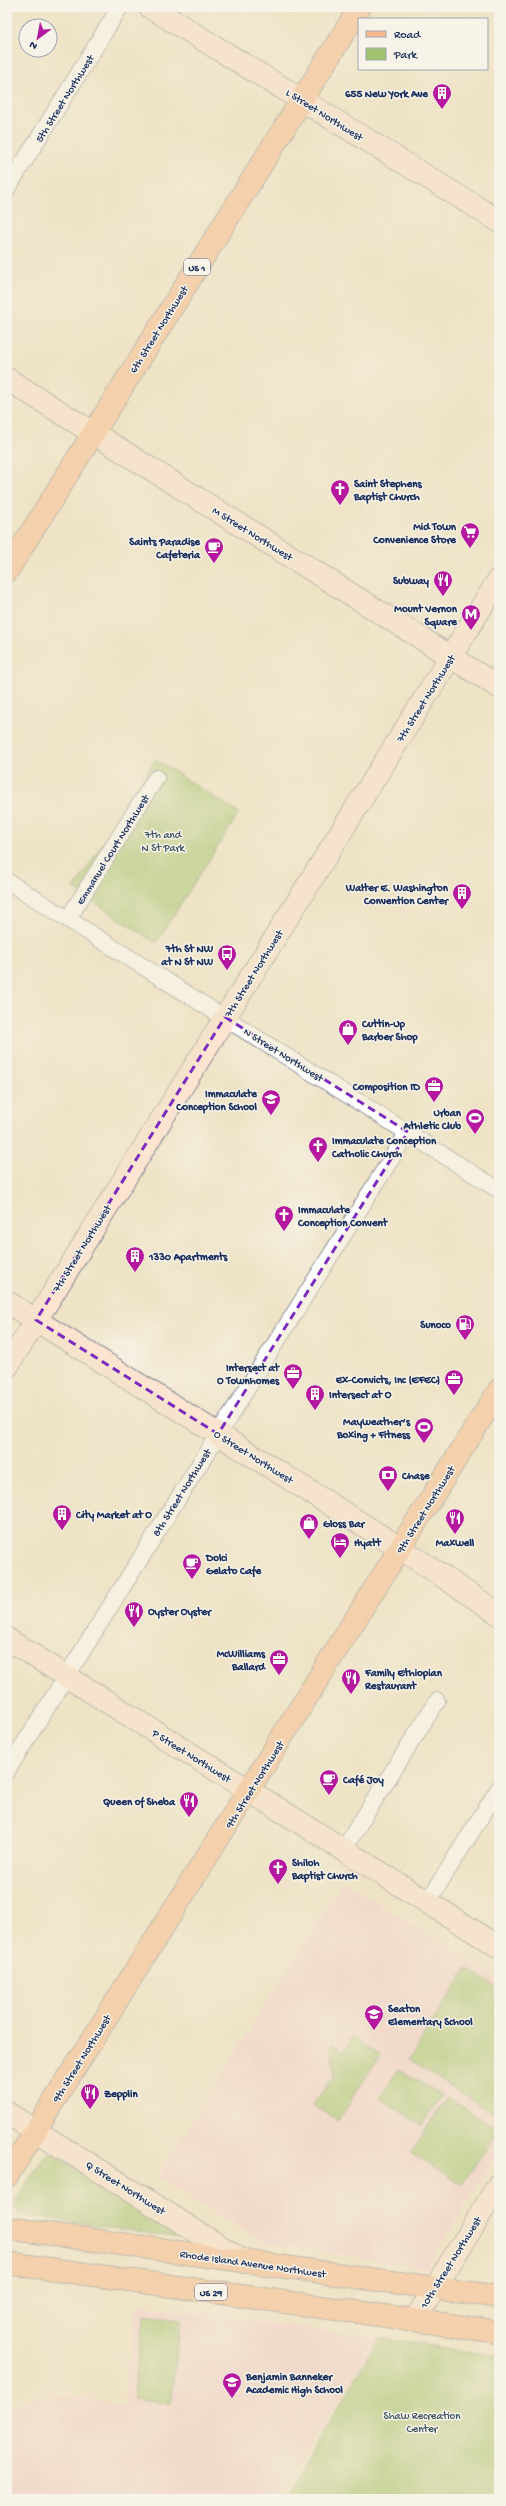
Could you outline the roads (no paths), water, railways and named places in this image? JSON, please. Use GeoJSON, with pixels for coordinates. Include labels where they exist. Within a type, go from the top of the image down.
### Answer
{"type":"FeatureCollection","features":[{"type":"Feature","properties":{"kind":"main road","name":"6th Street Northwest"},"geometry":{"type":"LineString","coordinates":[[7,571],[360,7]]}},
{"type":"Feature","properties":{"kind":"main road","name":"9th Street Northwest"},"geometry":{"type":"LineString","coordinates":[[7,2176],[250,1791],[499,1390]]}},
{"type":"Feature","properties":{"kind":"main road","name":"Rhode Island Avenue Northwest"},"geometry":{"type":"LineString","coordinates":[[7,2228],[499,2297]]}},
{"type":"Feature","properties":{"kind":"main road","name":"US 29"},"geometry":{"type":"LineString","coordinates":[[7,2263],[499,2332]]}},
{"type":"Feature","properties":{"kind":"street","name":"5th Street Northwest"},"geometry":{"type":"LineString","coordinates":[[7,189],[120,7]]}},
{"type":"Feature","properties":{"kind":"street","name":"L Street Northwest"},"geometry":{"type":"LineString","coordinates":[[150,7],[499,222]]}},
{"type":"Feature","properties":{"kind":"street","name":"M Street Northwest"},"geometry":{"type":"LineString","coordinates":[[7,379],[499,687]]}},
{"type":"Feature","properties":{"kind":"street","name":"7th Street Northwest"},"geometry":{"type":"LineString","coordinates":[[7,1367],[499,579]]}},
{"type":"Feature","properties":{"kind":"street","name":"Emmanuel Court Northwest"},"geometry":{"type":"LineString","coordinates":[[68,919],[156,778]]}},
{"type":"Feature","properties":{"kind":"street","name":"N Street Northwest"},"geometry":{"type":"LineString","coordinates":[[7,881],[499,1190]]}},
{"type":"Feature","properties":{"kind":"street","name":"8th Street Northwest"},"geometry":{"type":"LineString","coordinates":[[7,1771],[65,1676],[408,1132]]}},
{"type":"Feature","properties":{"kind":"street","name":"O Street Northwest"},"geometry":{"type":"LineString","coordinates":[[7,1302],[400,1548],[499,1614]]}},
{"type":"Feature","properties":{"kind":"street","name":"P Street Northwest"},"geometry":{"type":"LineString","coordinates":[[7,1639],[499,1948]]}},
{"type":"Feature","properties":{"kind":"street"},"geometry":{"type":"LineString","coordinates":[[343,1850],[437,1701]]}},
{"type":"Feature","properties":{"kind":"street"},"geometry":{"type":"LineString","coordinates":[[427,1903],[499,1788]]}},
{"type":"Feature","properties":{"kind":"street","name":"Q Street Northwest"},"geometry":{"type":"LineString","coordinates":[[7,2113],[245,2262]]}},
{"type":"Feature","properties":{"kind":"street","name":"10th Street Northwest"},"geometry":{"type":"LineString","coordinates":[[415,2320],[499,2184]]}},
{"type":"Feature","properties":{"kind":"place","name":"655 New York Ave"},"geometry":{"type":"Point","coordinates":[442,110]}},
{"type":"Feature","properties":{"kind":"place","name":"Saint Stephens Baptist Church"},"geometry":{"type":"Point","coordinates":[340,506]}},
{"type":"Feature","properties":{"kind":"place","name":"Mid Town Convenience Store"},"geometry":{"type":"Point","coordinates":[470,549]}},
{"type":"Feature","properties":{"kind":"place","name":"Saints Paradise Cafeteria"},"geometry":{"type":"Point","coordinates":[214,564]}},
{"type":"Feature","properties":{"kind":"place","name":"Subway"},"geometry":{"type":"Point","coordinates":[443,597]}},
{"type":"Feature","properties":{"kind":"place","name":"Mount Vernon Square"},"geometry":{"type":"Point","coordinates":[471,631]}},
{"type":"Feature","properties":{"kind":"place","name":"Walter E. Washington Convention Center"},"geometry":{"type":"Point","coordinates":[462,910]}},
{"type":"Feature","properties":{"kind":"place","name":"7th St NW at N St NW"},"geometry":{"type":"Point","coordinates":[227,971]}},
{"type":"Feature","properties":{"kind":"place","name":"Cuttin-Up Barber Shop"},"geometry":{"type":"Point","coordinates":[348,1046]}},
{"type":"Feature","properties":{"kind":"place","name":"Composition ID"},"geometry":{"type":"Point","coordinates":[434,1103]}},
{"type":"Feature","properties":{"kind":"place","name":"Immaculate Conception School"},"geometry":{"type":"Point","coordinates":[271,1116]}},
{"type":"Feature","properties":{"kind":"place","name":"Urban Athletic Club"},"geometry":{"type":"Point","coordinates":[475,1135]}},
{"type":"Feature","properties":{"kind":"place","name":"Immaculate Conception Catholic Church"},"geometry":{"type":"Point","coordinates":[318,1163]}},
{"type":"Feature","properties":{"kind":"place","name":"Immaculate Conception Convent"},"geometry":{"type":"Point","coordinates":[284,1232]}},
{"type":"Feature","properties":{"kind":"place","name":"1330 Apartments"},"geometry":{"type":"Point","coordinates":[135,1273]}},
{"type":"Feature","properties":{"kind":"place","name":"Sunoco"},"geometry":{"type":"Point","coordinates":[465,1341]}},
{"type":"Feature","properties":{"kind":"place","name":"Intersect at O Townhomes"},"geometry":{"type":"Point","coordinates":[293,1390]}},
{"type":"Feature","properties":{"kind":"place","name":"Ex-Convicts, Inc (EFEC)"},"geometry":{"type":"Point","coordinates":[454,1396]}},
{"type":"Feature","properties":{"kind":"place","name":"Intersect at O"},"geometry":{"type":"Point","coordinates":[315,1411]}},
{"type":"Feature","properties":{"kind":"place","name":"Mayweather’s Boxing + Fitness"},"geometry":{"type":"Point","coordinates":[424,1444]}},
{"type":"Feature","properties":{"kind":"place","name":"Chase"},"geometry":{"type":"Point","coordinates":[388,1492]}},
{"type":"Feature","properties":{"kind":"place","name":"City Market at O"},"geometry":{"type":"Point","coordinates":[62,1531]}},
{"type":"Feature","properties":{"kind":"place","name":"Maxwell"},"geometry":{"type":"Point","coordinates":[455,1535]}},
{"type":"Feature","properties":{"kind":"place","name":"Gloss Bar"},"geometry":{"type":"Point","coordinates":[309,1540]}},
{"type":"Feature","properties":{"kind":"place","name":"Hyatt"},"geometry":{"type":"Point","coordinates":[340,1559]}},
{"type":"Feature","properties":{"kind":"place","name":"Dolci Gelato Cafe"},"geometry":{"type":"Point","coordinates":[192,1580]}},
{"type":"Feature","properties":{"kind":"place","name":"Oyster Oyster"},"geometry":{"type":"Point","coordinates":[134,1628]}},
{"type":"Feature","properties":{"kind":"place","name":"McWilliams Ballard"},"geometry":{"type":"Point","coordinates":[279,1676]}},
{"type":"Feature","properties":{"kind":"place","name":"Family Ethiopian Restaurant"},"geometry":{"type":"Point","coordinates":[351,1695]}},
{"type":"Feature","properties":{"kind":"place","name":"Café Joy"},"geometry":{"type":"Point","coordinates":[329,1796]}},
{"type":"Feature","properties":{"kind":"place","name":"Queen of Sheba"},"geometry":{"type":"Point","coordinates":[189,1818]}},
{"type":"Feature","properties":{"kind":"place","name":"Shiloh Baptist Church"},"geometry":{"type":"Point","coordinates":[278,1885]}},
{"type":"Feature","properties":{"kind":"place","name":"Seaton Elementary School"},"geometry":{"type":"Point","coordinates":[374,2031]}},
{"type":"Feature","properties":{"kind":"place","name":"Zepplin"},"geometry":{"type":"Point","coordinates":[90,2110]}},
{"type":"Feature","properties":{"kind":"place","name":"Benjamin Banneker Academic High School"},"geometry":{"type":"Point","coordinates":[232,2399]}},
{"type":"Feature","properties":{"kind":"park label","name":"7th and N St Park"},"geometry":{"type":"Point","coordinates":[163,840]}},
{"type":"Feature","properties":{"kind":"park label","name":"Shaw Recreation Center"},"geometry":{"type":"Point","coordinates":[422,2421]}}]}
